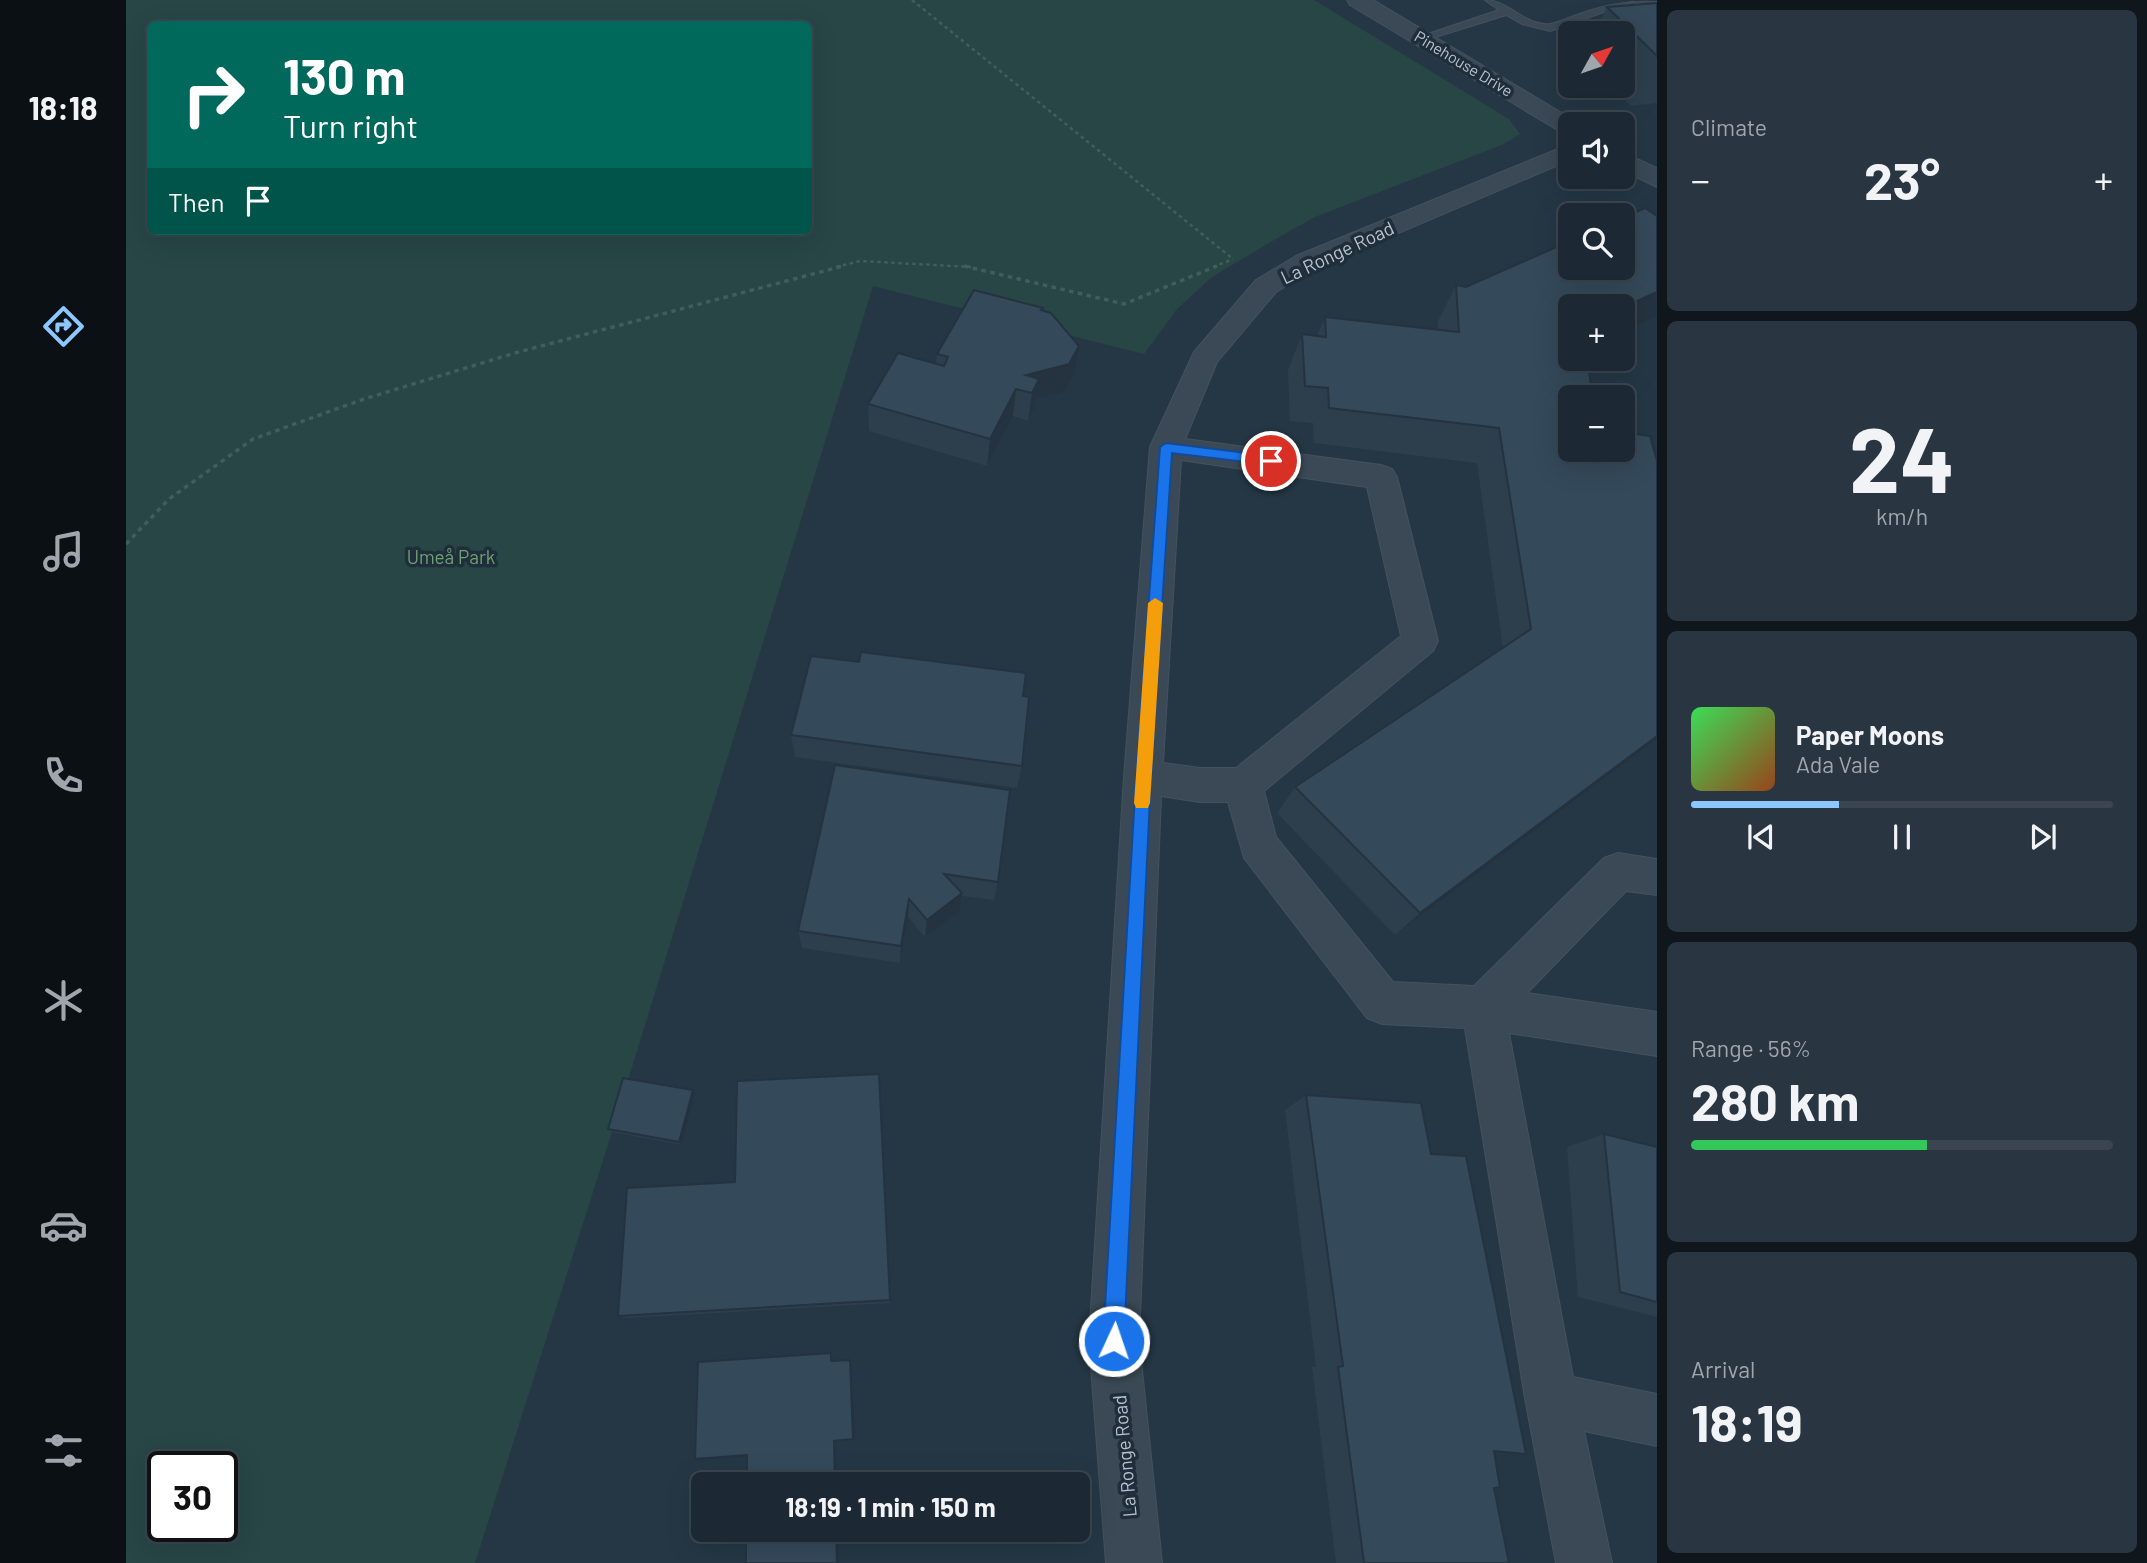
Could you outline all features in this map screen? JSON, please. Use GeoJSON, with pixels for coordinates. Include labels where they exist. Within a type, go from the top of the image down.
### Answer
{"type":"FeatureCollection","features":[{"type":"Feature","properties":{"kind":"street","name":"Pinehouse Drive"},"geometry":{"type":"LineString","coordinates":[[1358,0],[1558,120]]}},
{"type":"Feature","properties":{"kind":"street","name":"La Ronge Road"},"geometry":{"type":"LineString","coordinates":[[1134,1563],[1114,1341],[1143,777],[1166,447],[1204,359],[1266,286],[1306,262],[1558,156]]}},
{"type":"Feature","properties":{"kind":"street"},"geometry":{"type":"LineString","coordinates":[[1635,166],[1657,179]]}},
{"type":"Feature","properties":{"kind":"street"},"geometry":{"type":"LineString","coordinates":[[1143,777],[1200,785],[1243,785],[1420,641],[1381,477],[1166,447]]}},
{"type":"Feature","properties":{"kind":"street"},"geometry":{"type":"LineString","coordinates":[[1243,785],[1258,845],[1382,1003],[1483,1009],[1657,1034]]}},
{"type":"Feature","properties":{"kind":"street"},"geometry":{"type":"LineString","coordinates":[[1483,1009],[1618,872],[1657,877]]}},
{"type":"Feature","properties":{"kind":"street"},"geometry":{"type":"LineString","coordinates":[[1483,1009],[1550,1398],[1584,1563]]}},
{"type":"Feature","properties":{"kind":"street"},"geometry":{"type":"LineString","coordinates":[[1550,1398],[1657,1420]]}},
{"type":"Feature","properties":{"kind":"lane"},"geometry":{"type":"LineString","coordinates":[[1490,0],[1539,27],[1550,27],[1628,0]]}},
{"type":"Feature","properties":{"kind":"lane"},"geometry":{"type":"LineString","coordinates":[[1635,0],[1657,5]]}},
{"type":"Feature","properties":{"kind":"lane"},"geometry":{"type":"LineString","coordinates":[[1422,38],[1507,11]]}},
{"type":"Feature","properties":{"kind":"path"},"geometry":{"type":"LineString","coordinates":[[912,0],[1266,286]]}},
{"type":"Feature","properties":{"kind":"path"},"geometry":{"type":"LineString","coordinates":[[126,544],[169,499],[253,439],[364,399],[515,353],[860,261],[961,265],[1124,304],[1233,259]]}},
{"type":"Feature","properties":{"kind":"green space","name":"Umeå Park"},"geometry":{"type":"Polygon","coordinates":[[[126,0],[1314,0],[1509,119],[1520,134],[1504,144],[1315,217],[1212,277],[1177,309],[1144,354],[873,286],[612,1132],[475,1563],[126,1563],[126,0]]]}},
{"type":"Feature","properties":{"kind":"building"},"geometry":{"type":"Polygon","coordinates":[[[1657,3],[1657,56],[1635,34],[1635,21],[1621,21],[1607,7],[1657,3]]]}},
{"type":"Feature","properties":{"kind":"building"},"geometry":{"type":"Polygon","coordinates":[[[1645,208],[1657,216],[1657,292],[1635,302],[1635,294],[1558,294],[1558,371],[1589,371],[1591,385],[1558,385],[1558,462],[1635,462],[1635,434],[1650,436],[1657,461],[1657,736],[1420,913],[1295,787],[1531,629],[1499,428],[1329,408],[1328,388],[1305,386],[1302,334],[1326,337],[1325,317],[1459,332],[1456,285],[1466,287],[1558,246],[1558,280],[1635,280],[1635,212],[1645,208]]]}},
{"type":"Feature","properties":{"kind":"building"},"geometry":{"type":"Polygon","coordinates":[[[974,290],[1043,308],[1041,310],[1051,313],[1079,346],[1069,364],[1026,375],[1039,379],[1032,393],[1016,389],[990,439],[868,404],[898,353],[944,366],[948,357],[937,354],[974,290]]]}},
{"type":"Feature","properties":{"kind":"building"},"geometry":{"type":"Polygon","coordinates":[[[861,652],[1026,673],[1023,696],[1029,697],[1022,766],[791,735],[811,656],[859,662],[861,652]]]}},
{"type":"Feature","properties":{"kind":"building"},"geometry":{"type":"Polygon","coordinates":[[[835,765],[1010,790],[998,882],[944,874],[962,893],[927,920],[909,899],[901,946],[798,931],[835,765]]]}},
{"type":"Feature","properties":{"kind":"building"},"geometry":{"type":"Polygon","coordinates":[[[879,1074],[890,1300],[618,1316],[627,1188],[735,1182],[737,1081],[879,1074]]]}},
{"type":"Feature","properties":{"kind":"building"},"geometry":{"type":"Polygon","coordinates":[[[623,1078],[693,1090],[679,1142],[608,1129],[623,1078]]]}},
{"type":"Feature","properties":{"kind":"building"},"geometry":{"type":"Polygon","coordinates":[[[1306,1095],[1421,1103],[1431,1154],[1466,1156],[1526,1454],[1494,1451],[1500,1487],[1494,1488],[1509,1563],[1364,1563],[1338,1367],[1343,1366],[1306,1095]]]}},
{"type":"Feature","properties":{"kind":"building"},"geometry":{"type":"Polygon","coordinates":[[[1604,1134],[1657,1147],[1657,1302],[1620,1292],[1604,1134]]]}},
{"type":"Feature","properties":{"kind":"building"},"geometry":{"type":"Polygon","coordinates":[[[831,1353],[831,1361],[850,1360],[853,1439],[834,1441],[835,1472],[747,1472],[747,1455],[695,1459],[698,1362],[831,1353]]]}},
{"type":"Feature","properties":{"kind":"building"},"geometry":{"type":"Polygon","coordinates":[[[746,1542],[836,1542],[837,1563],[746,1563],[746,1542]]]}},
{"type":"Feature","properties":{"kind":"slow traffic"},"geometry":{"type":"LineString","coordinates":[[1142,803],[1155,603]]}},
{"type":"Feature","properties":{"kind":"route"},"geometry":{"type":"LineString","coordinates":[[1114,1341],[1143,777],[1166,447],[1271,461]]}}]}
